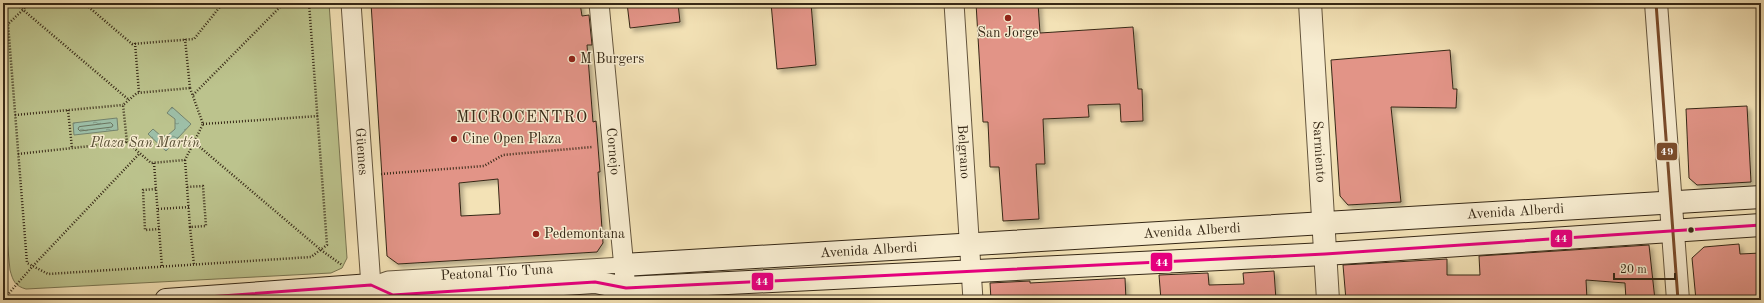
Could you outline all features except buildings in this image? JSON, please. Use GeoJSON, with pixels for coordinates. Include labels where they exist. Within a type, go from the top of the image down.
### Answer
{"type":"FeatureCollection","features":[{"type":"Feature","properties":{"kind":"main road","name":"Sarmiento"},"geometry":{"type":"LineString","coordinates":[[1310,3],[1328,300]]}},
{"type":"Feature","properties":{"kind":"main road"},"geometry":{"type":"LineString","coordinates":[[1656,3],[1678,300]]}},
{"type":"Feature","properties":{"kind":"main road","name":"Avenida Alberdi"},"geometry":{"type":"LineString","coordinates":[[623,265],[1761,197]]}},
{"type":"Feature","properties":{"kind":"main road","name":"Avenida Alberdi"},"geometry":{"type":"LineString","coordinates":[[166,300],[371,293],[393,295],[595,282],[627,294],[972,273],[1325,254],[1761,225]]}},
{"type":"Feature","properties":{"kind":"street","name":"Güemes"},"geometry":{"type":"LineString","coordinates":[[351,3],[371,293]]}},
{"type":"Feature","properties":{"kind":"street","name":"Cornejo"},"geometry":{"type":"LineString","coordinates":[[599,3],[623,265],[627,294]]}},
{"type":"Feature","properties":{"kind":"street","name":"Belgrano"},"geometry":{"type":"LineString","coordinates":[[954,3],[974,300]]}},
{"type":"Feature","properties":{"kind":"street","name":"Peatonal Tío Tuna"},"geometry":{"type":"LineString","coordinates":[[371,293],[388,279],[623,265]]}},
{"type":"Feature","properties":{"kind":"path"},"geometry":{"type":"LineString","coordinates":[[15,3],[129,100]]}},
{"type":"Feature","properties":{"kind":"path"},"geometry":{"type":"LineString","coordinates":[[69,3],[27,6],[8,24],[27,263],[32,267],[48,274],[311,257],[327,245],[309,3]]}},
{"type":"Feature","properties":{"kind":"path"},"geometry":{"type":"LineString","coordinates":[[84,3],[132,44],[194,39],[223,3]]}},
{"type":"Feature","properties":{"kind":"path"},"geometry":{"type":"LineString","coordinates":[[193,95],[284,3]]}},
{"type":"Feature","properties":{"kind":"path"},"geometry":{"type":"LineString","coordinates":[[185,39],[190,88],[203,124],[185,160],[194,264]]}},
{"type":"Feature","properties":{"kind":"path"},"geometry":{"type":"LineString","coordinates":[[135,43],[139,93]]}},
{"type":"Feature","properties":{"kind":"path"},"geometry":{"type":"LineString","coordinates":[[15,115],[123,105],[139,93],[190,88]]}},
{"type":"Feature","properties":{"kind":"path"},"geometry":{"type":"LineString","coordinates":[[123,105],[126,142],[139,154],[151,163],[185,160]]}},
{"type":"Feature","properties":{"kind":"path"},"geometry":{"type":"LineString","coordinates":[[68,110],[72,148]]}},
{"type":"Feature","properties":{"kind":"path"},"geometry":{"type":"LineString","coordinates":[[203,124],[318,116]]}},
{"type":"Feature","properties":{"kind":"path"},"geometry":{"type":"LineString","coordinates":[[18,154],[126,142]]}},
{"type":"Feature","properties":{"kind":"path"},"geometry":{"type":"LineString","coordinates":[[194,143],[371,293]]}},
{"type":"Feature","properties":{"kind":"path"},"geometry":{"type":"LineString","coordinates":[[363,175],[484,166],[503,155],[612,145]]}},
{"type":"Feature","properties":{"kind":"path"},"geometry":{"type":"LineString","coordinates":[[3,300],[32,267],[139,154]]}},
{"type":"Feature","properties":{"kind":"path"},"geometry":{"type":"LineString","coordinates":[[154,163],[162,266]]}},
{"type":"Feature","properties":{"kind":"path"},"geometry":{"type":"LineString","coordinates":[[187,187],[203,186],[206,226],[190,227]]}},
{"type":"Feature","properties":{"kind":"path"},"geometry":{"type":"LineString","coordinates":[[156,189],[142,190],[145,230],[159,229]]}},
{"type":"Feature","properties":{"kind":"path"},"geometry":{"type":"LineString","coordinates":[[158,209],[189,207]]}},
{"type":"Feature","properties":{"kind":"green space","name":"Plaza San Martín"},"geometry":{"type":"Polygon","coordinates":[[[3,3],[329,3],[347,258],[342,268],[331,273],[26,289],[17,285],[13,280],[10,270],[3,197],[3,3]]]}},
{"type":"Feature","properties":{"kind":"green space"},"geometry":{"type":"Polygon","coordinates":[[[345,297],[362,300],[298,300],[345,297]]]}},
{"type":"Feature","properties":{"kind":"water"},"geometry":{"type":"Polygon","coordinates":[[[172,107],[191,124],[166,151],[148,134],[153,129],[161,136],[167,136],[175,129],[175,119],[167,113],[172,107]]]}},
{"type":"Feature","properties":{"kind":"water"},"geometry":{"type":"Polygon","coordinates":[[[117,118],[118,130],[74,135],[73,123],[117,118]]]}},
{"type":"Feature","properties":{"kind":"transit line","name":"49"},"geometry":{"type":"LineString","coordinates":[[1656,3],[1678,300]]}},
{"type":"Feature","properties":{"kind":"transit line","name":"44"},"geometry":{"type":"LineString","coordinates":[[166,300],[371,285],[393,295],[595,282],[626,288],[1325,254],[1761,225]]}},
{"type":"Feature","properties":{"kind":"place","name":"San Jorge"},"geometry":{"type":"Point","coordinates":[1008,18]}},
{"type":"Feature","properties":{"kind":"place","name":"M Burgers"},"geometry":{"type":"Point","coordinates":[572,59]}},
{"type":"Feature","properties":{"kind":"place","name":"Cine Open Plaza"},"geometry":{"type":"Point","coordinates":[454,139]}},
{"type":"Feature","properties":{"kind":"place","name":"Pedemontana"},"geometry":{"type":"Point","coordinates":[536,234]}},
{"type":"Feature","properties":{"kind":"district","name":"MICROCENTRO"},"geometry":{"type":"Point","coordinates":[522,118]}}]}
